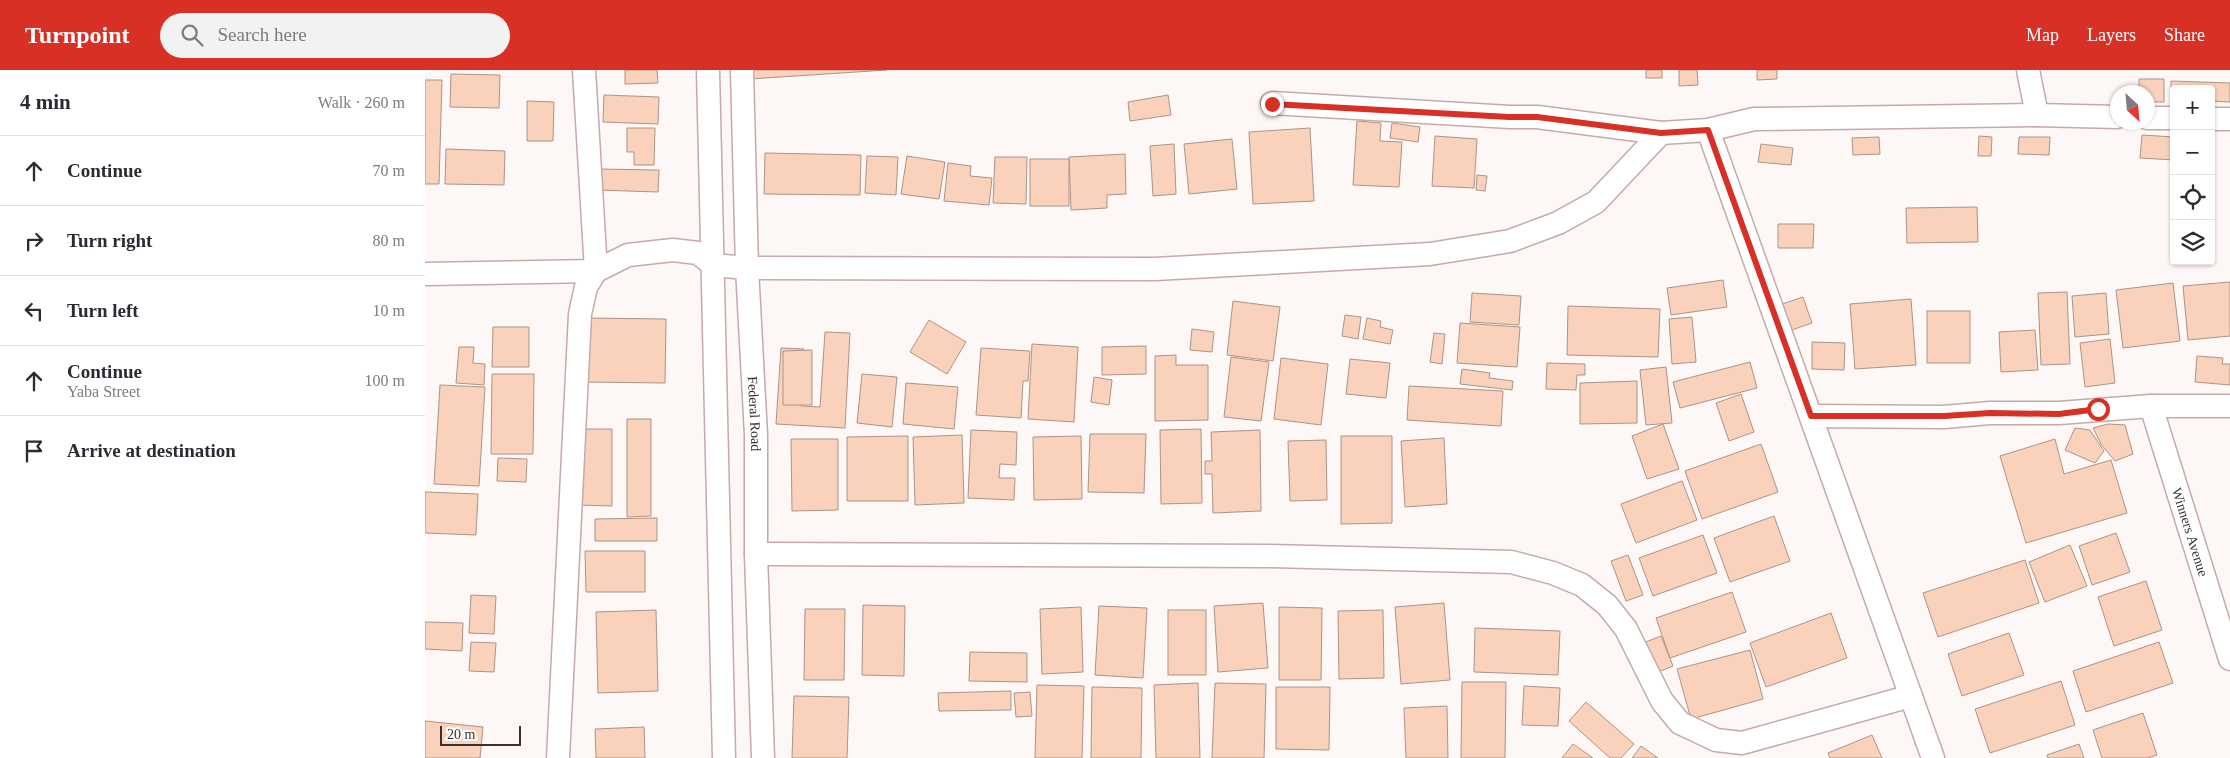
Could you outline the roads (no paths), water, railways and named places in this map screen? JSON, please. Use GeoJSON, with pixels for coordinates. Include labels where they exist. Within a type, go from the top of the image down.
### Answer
{"type":"FeatureCollection","features":[{"type":"Feature","properties":{"kind":"street"},"geometry":{"type":"LineString","coordinates":[[558,758],[580,314],[586,287],[596,271],[584,70]]}},
{"type":"Feature","properties":{"kind":"street"},"geometry":{"type":"LineString","coordinates":[[708,70],[724,758]]}},
{"type":"Feature","properties":{"kind":"street","name":"Federal Road"},"geometry":{"type":"LineString","coordinates":[[742,70],[747,268],[756,435],[755,554],[763,758]]}},
{"type":"Feature","properties":{"kind":"street"},"geometry":{"type":"LineString","coordinates":[[2028,70],[2037,115]]}},
{"type":"Feature","properties":{"kind":"street"},"geometry":{"type":"LineString","coordinates":[[1272,104],[1537,117],[1661,133],[1708,130],[1754,119],[2037,115],[2110,117]]}},
{"type":"Feature","properties":{"kind":"street"},"geometry":{"type":"LineString","coordinates":[[2155,118],[2170,118]]}},
{"type":"Feature","properties":{"kind":"street"},"geometry":{"type":"LineString","coordinates":[[2215,119],[2230,119]]}},
{"type":"Feature","properties":{"kind":"street"},"geometry":{"type":"LineString","coordinates":[[1708,130],[1933,758]]}},
{"type":"Feature","properties":{"kind":"street"},"geometry":{"type":"LineString","coordinates":[[425,274],[596,271],[628,256],[673,250],[698,253],[713,266],[747,268],[1155,269],[1430,254],[1510,241],[1559,224],[1597,202],[1661,133]]}},
{"type":"Feature","properties":{"kind":"street"},"geometry":{"type":"LineString","coordinates":[[1811,416],[1944,416],[1990,413],[2059,414],[2151,406],[2230,406]]}},
{"type":"Feature","properties":{"kind":"street","name":"Winners Avenue"},"geometry":{"type":"LineString","coordinates":[[2151,406],[2230,658]]}},
{"type":"Feature","properties":{"kind":"street"},"geometry":{"type":"LineString","coordinates":[[755,554],[1258,556],[1511,562],[1553,573],[1583,585],[1607,605],[1626,629],[1662,701],[1680,723],[1716,740],[1742,743],[1911,696]]}}]}
